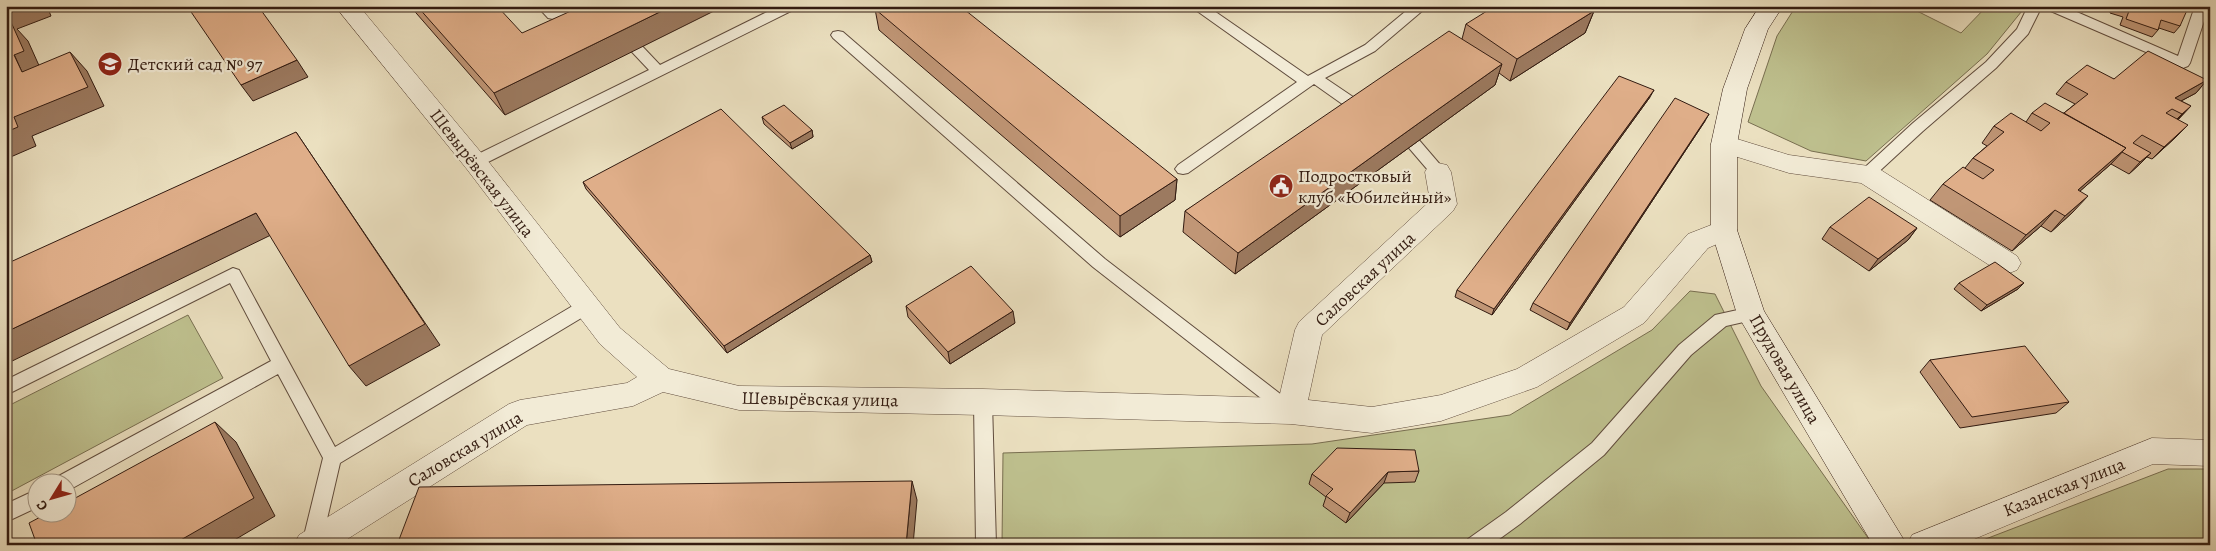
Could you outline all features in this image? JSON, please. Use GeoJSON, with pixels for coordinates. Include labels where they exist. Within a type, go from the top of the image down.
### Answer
{"type":"FeatureCollection","features":[{"type":"Feature","properties":{"kind":"street","name":"Шевырёвская улица"},"geometry":{"type":"LineString","coordinates":[[346,6],[476,162],[610,336],[660,379],[739,398],[983,402],[1291,411]]}},
{"type":"Feature","properties":{"kind":"street","name":"Прудовая улица"},"geometry":{"type":"LineString","coordinates":[[1772,6],[1757,29],[1735,89],[1724,144],[1724,230],[1751,314],[1891,545]]}},
{"type":"Feature","properties":{"kind":"street"},"geometry":{"type":"LineString","coordinates":[[1724,144],[1789,164],[1867,174],[2007,264]]}},
{"type":"Feature","properties":{"kind":"street","name":"Саловская улица"},"geometry":{"type":"LineString","coordinates":[[1291,411],[1309,330],[1444,204],[1438,172]]}},
{"type":"Feature","properties":{"kind":"street"},"geometry":{"type":"LineString","coordinates":[[1291,411],[1372,420],[1441,408],[1527,378],[1634,315],[1698,241],[1724,230]]}},
{"type":"Feature","properties":{"kind":"street","name":"Саловская улица"},"geometry":{"type":"LineString","coordinates":[[312,544],[520,413],[633,394],[660,379]]}},
{"type":"Feature","properties":{"kind":"street","name":"Казанская улица"},"geometry":{"type":"LineString","coordinates":[[1923,545],[2152,451],[2210,452]]}},
{"type":"Feature","properties":{"kind":"lane"},"geometry":{"type":"LineString","coordinates":[[544,6],[553,15],[579,6]]}},
{"type":"Feature","properties":{"kind":"lane"},"geometry":{"type":"LineString","coordinates":[[476,162],[790,6]]}},
{"type":"Feature","properties":{"kind":"lane"},"geometry":{"type":"LineString","coordinates":[[1197,6],[1311,80],[1360,109]]}},
{"type":"Feature","properties":{"kind":"lane"},"geometry":{"type":"LineString","coordinates":[[1182,169],[1311,80],[1370,48],[1421,6]]}},
{"type":"Feature","properties":{"kind":"lane"},"geometry":{"type":"LineString","coordinates":[[1867,174],[1918,127],[1991,65],[2023,32],[2035,6]]}},
{"type":"Feature","properties":{"kind":"lane"},"geometry":{"type":"LineString","coordinates":[[2051,6],[2183,63],[2202,6]]}},
{"type":"Feature","properties":{"kind":"lane"},"geometry":{"type":"LineString","coordinates":[[838,35],[1099,263],[1291,411]]}},
{"type":"Feature","properties":{"kind":"lane"},"geometry":{"type":"LineString","coordinates":[[637,49],[658,71]]}},
{"type":"Feature","properties":{"kind":"lane"},"geometry":{"type":"LineString","coordinates":[[1414,144],[1438,172]]}},
{"type":"Feature","properties":{"kind":"lane"},"geometry":{"type":"LineString","coordinates":[[6,388],[234,274],[332,458],[312,544]]}},
{"type":"Feature","properties":{"kind":"lane"},"geometry":{"type":"LineString","coordinates":[[332,458],[586,306]]}},
{"type":"Feature","properties":{"kind":"lane"},"geometry":{"type":"LineString","coordinates":[[1475,545],[1513,518],[1598,449],[1685,350],[1721,320],[1751,314]]}},
{"type":"Feature","properties":{"kind":"lane"},"geometry":{"type":"LineString","coordinates":[[78,475],[281,364]]}},
{"type":"Feature","properties":{"kind":"lane"},"geometry":{"type":"LineString","coordinates":[[983,402],[986,545]]}},
{"type":"Feature","properties":{"kind":"lane"},"geometry":{"type":"LineString","coordinates":[[6,514],[28,502]]}},
{"type":"Feature","properties":{"kind":"green space"},"geometry":{"type":"Polygon","coordinates":[[[1796,6],[1907,6],[1961,33],[1987,6],[2026,6],[1987,54],[1866,161],[1811,151],[1748,122],[1777,36],[1796,6]]]}},
{"type":"Feature","properties":{"kind":"green space"},"geometry":{"type":"Polygon","coordinates":[[[1690,291],[1715,294],[1761,386],[1873,545],[1002,545],[1003,453],[1312,444],[1510,415],[1652,330],[1690,291]]]}},
{"type":"Feature","properties":{"kind":"green space"},"geometry":{"type":"Polygon","coordinates":[[[188,315],[223,378],[43,474],[28,474],[28,482],[6,494],[6,407],[188,315]]]}},
{"type":"Feature","properties":{"kind":"green space"},"geometry":{"type":"Polygon","coordinates":[[[2168,469],[2210,469],[2210,545],[1970,545],[2168,469]]]}},
{"type":"Feature","properties":{"kind":"building"},"geometry":{"type":"Polygon","coordinates":[[[187,6],[258,6],[297,60],[241,85],[187,6]]]}},
{"type":"Feature","properties":{"kind":"building"},"geometry":{"type":"Polygon","coordinates":[[[417,6],[497,6],[522,33],[582,6],[672,6],[494,93],[417,6]]]}},
{"type":"Feature","properties":{"kind":"building"},"geometry":{"type":"Polygon","coordinates":[[[880,6],[960,6],[1177,179],[1120,216],[875,9],[880,6]]]}},
{"type":"Feature","properties":{"kind":"building"},"geometry":{"type":"Polygon","coordinates":[[[1495,6],[1595,6],[1594,11],[1517,59],[1466,24],[1495,6]]]}},
{"type":"Feature","properties":{"kind":"building"},"geometry":{"type":"Polygon","coordinates":[[[2117,6],[2182,6],[2188,8],[2180,26],[2161,20],[2158,30],[2126,19],[2129,11],[2117,6]]]}},
{"type":"Feature","properties":{"kind":"building"},"geometry":{"type":"Polygon","coordinates":[[[11,22],[24,51],[14,55],[22,72],[70,52],[88,87],[14,117],[18,127],[6,132],[6,24],[11,22]]]}},
{"type":"Feature","properties":{"kind":"building"},"geometry":{"type":"Polygon","coordinates":[[[1449,31],[1502,64],[1238,253],[1185,211],[1449,31]]]}},
{"type":"Feature","properties":{"kind":"building"},"geometry":{"type":"Polygon","coordinates":[[[2148,51],[2207,80],[2175,98],[2191,106],[2182,114],[2172,109],[2166,113],[2188,125],[2164,147],[2142,135],[2133,143],[2151,153],[2140,162],[2122,152],[2126,148],[2064,113],[2088,94],[2066,82],[2087,65],[2114,79],[2148,51]]]}},
{"type":"Feature","properties":{"kind":"building"},"geometry":{"type":"Polygon","coordinates":[[[1619,76],[1654,90],[1494,309],[1457,290],[1619,76]]]}},
{"type":"Feature","properties":{"kind":"building"},"geometry":{"type":"Polygon","coordinates":[[[1675,98],[1709,114],[1570,323],[1533,303],[1675,98]]]}},
{"type":"Feature","properties":{"kind":"building"},"geometry":{"type":"Polygon","coordinates":[[[2045,103],[2126,148],[2078,190],[2088,196],[2065,216],[2055,210],[2026,235],[1943,184],[1963,167],[1983,179],[1994,170],[1973,158],[2004,132],[1994,126],[2011,113],[2041,131],[2050,123],[2032,113],[2045,103]]]}},
{"type":"Feature","properties":{"kind":"building"},"geometry":{"type":"Polygon","coordinates":[[[784,105],[812,130],[790,143],[762,117],[784,105]]]}},
{"type":"Feature","properties":{"kind":"building"},"geometry":{"type":"Polygon","coordinates":[[[721,109],[870,255],[724,346],[583,182],[721,109]]]}},
{"type":"Feature","properties":{"kind":"building"},"geometry":{"type":"Polygon","coordinates":[[[296,132],[425,324],[349,366],[256,213],[6,332],[6,264],[296,132]]]}},
{"type":"Feature","properties":{"kind":"building"},"geometry":{"type":"Polygon","coordinates":[[[1869,197],[1917,228],[1878,259],[1830,227],[1869,197]]]}},
{"type":"Feature","properties":{"kind":"building"},"geometry":{"type":"Polygon","coordinates":[[[1995,262],[2024,283],[1987,305],[1959,283],[1995,262]]]}},
{"type":"Feature","properties":{"kind":"building"},"geometry":{"type":"Polygon","coordinates":[[[971,266],[1013,311],[948,352],[906,306],[971,266]]]}},
{"type":"Feature","properties":{"kind":"building"},"geometry":{"type":"Polygon","coordinates":[[[2025,346],[2069,402],[1972,417],[1930,360],[2025,346]]]}},
{"type":"Feature","properties":{"kind":"building"},"geometry":{"type":"Polygon","coordinates":[[[215,422],[254,498],[172,545],[37,545],[29,524],[78,524],[78,497],[215,422]]]}},
{"type":"Feature","properties":{"kind":"building"},"geometry":{"type":"Polygon","coordinates":[[[1337,448],[1415,450],[1419,471],[1388,472],[1350,513],[1326,496],[1333,489],[1312,474],[1337,448]]]}},
{"type":"Feature","properties":{"kind":"building"},"geometry":{"type":"Polygon","coordinates":[[[912,481],[906,545],[397,545],[419,487],[912,481]]]}},
{"type":"Feature","properties":{"kind":"place","name":"Детский сад № 97"},"geometry":{"type":"Point","coordinates":[110,64]}},
{"type":"Feature","properties":{"kind":"place","name":"Подростковый клуб «Юбилейный»"},"geometry":{"type":"Point","coordinates":[1281,186]}}]}
